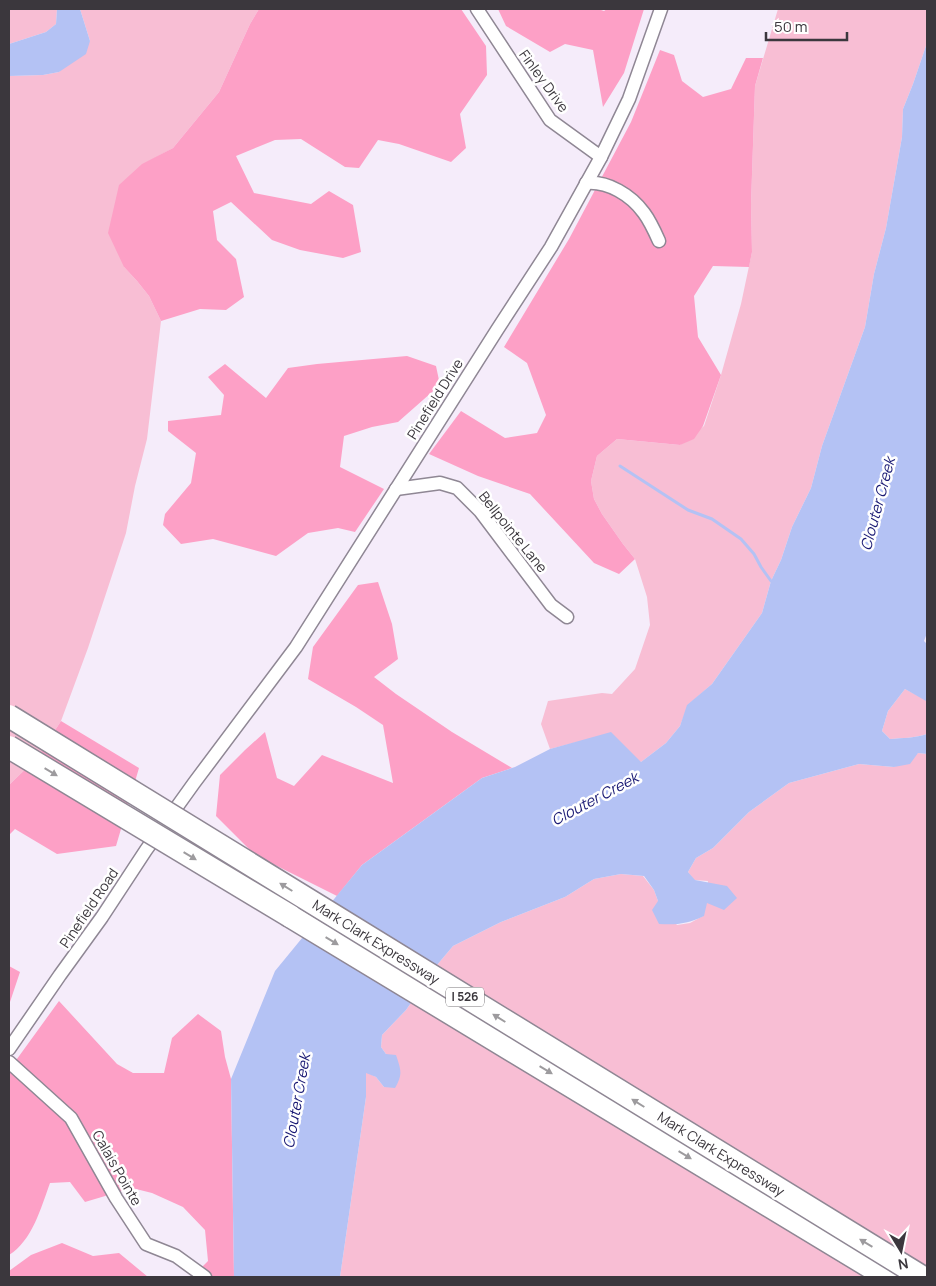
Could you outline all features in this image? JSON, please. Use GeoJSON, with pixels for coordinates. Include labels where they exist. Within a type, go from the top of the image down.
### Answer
{"type":"FeatureCollection","features":[{"type":"Feature","properties":{"kind":"highway","name":"Mark Clark Expressway"},"geometry":{"type":"LineString","coordinates":[[9,716],[922,1277]]}},
{"type":"Feature","properties":{"kind":"highway","name":"Mark Clark Expressway"},"geometry":{"type":"LineString","coordinates":[[9,747],[887,1277]]}},
{"type":"Feature","properties":{"kind":"street","name":"Finley Drive"},"geometry":{"type":"LineString","coordinates":[[477,9],[550,120],[601,157]]}},
{"type":"Feature","properties":{"kind":"street","name":"Pinefield Drive"},"geometry":{"type":"LineString","coordinates":[[194,783],[296,647],[551,247],[601,157],[629,99],[660,9]]}},
{"type":"Feature","properties":{"kind":"street"},"geometry":{"type":"LineString","coordinates":[[586,183],[605,184],[634,201],[644,212],[659,241]]}},
{"type":"Feature","properties":{"kind":"street","name":"Bellpointe Lane"},"geometry":{"type":"LineString","coordinates":[[396,489],[440,483],[457,488],[480,511],[551,604],[567,617]]}},
{"type":"Feature","properties":{"kind":"street","name":"Pinefield Road"},"geometry":{"type":"LineString","coordinates":[[9,1049],[194,783]]}},
{"type":"Feature","properties":{"kind":"street","name":"Calais Pointe"},"geometry":{"type":"LineString","coordinates":[[9,1062],[71,1118],[116,1198],[146,1244],[176,1256],[206,1277]]}},
{"type":"Feature","properties":{"kind":"shaded area"},"geometry":{"type":"Polygon","coordinates":[[[9,9],[57,9],[56,24],[46,32],[9,44],[9,9]]]}},
{"type":"Feature","properties":{"kind":"shaded area"},"geometry":{"type":"Polygon","coordinates":[[[80,9],[259,9],[250,24],[219,92],[173,148],[142,165],[124,267],[149,296],[161,321],[147,439],[126,533],[88,648],[61,721],[37,758],[9,785],[9,76],[43,75],[59,72],[90,41],[80,9]]]}},
{"type":"Feature","properties":{"kind":"shaded area"},"geometry":{"type":"Polygon","coordinates":[[[259,9],[461,9],[486,46],[487,75],[460,114],[466,148],[451,162],[399,144],[378,140],[359,168],[345,167],[301,139],[275,140],[236,156],[254,193],[311,204],[329,191],[353,205],[361,252],[343,258],[300,250],[272,240],[231,202],[213,211],[217,240],[236,259],[244,297],[226,310],[200,309],[161,321],[149,296],[124,267],[108,233],[119,185],[142,164],[173,148],[219,92],[250,24],[259,9]]]}},
{"type":"Feature","properties":{"kind":"shaded area"},"geometry":{"type":"Polygon","coordinates":[[[498,9],[598,9],[604,11],[607,9],[644,9],[624,73],[603,107],[593,50],[565,44],[550,52],[506,26],[498,9]]]}},
{"type":"Feature","properties":{"kind":"shaded area"},"geometry":{"type":"Polygon","coordinates":[[[778,9],[927,9],[927,43],[903,109],[902,137],[886,228],[874,274],[865,327],[822,446],[811,488],[792,527],[781,560],[771,581],[762,613],[712,684],[688,705],[680,726],[666,743],[641,762],[577,742],[550,749],[541,724],[548,701],[602,693],[612,694],[635,669],[650,625],[647,597],[635,559],[602,514],[594,499],[591,481],[597,456],[617,439],[680,445],[704,426],[741,304],[752,252],[751,204],[755,86],[778,9]]]}},
{"type":"Feature","properties":{"kind":"shaded area"},"geometry":{"type":"Polygon","coordinates":[[[660,50],[674,55],[682,81],[703,97],[731,89],[746,58],[763,58],[755,86],[751,204],[752,252],[749,267],[713,266],[694,296],[698,337],[721,375],[703,426],[694,439],[680,445],[617,439],[597,456],[591,481],[594,499],[602,514],[635,559],[619,574],[594,563],[530,494],[478,476],[429,454],[461,411],[505,438],[537,433],[546,415],[527,363],[504,347],[569,239],[631,122],[660,50]]]}},
{"type":"Feature","properties":{"kind":"shaded area"},"geometry":{"type":"Polygon","coordinates":[[[407,356],[436,366],[440,385],[398,422],[372,427],[344,436],[340,467],[384,489],[355,532],[338,528],[308,533],[276,556],[213,539],[181,544],[163,525],[165,514],[191,483],[196,453],[168,431],[168,421],[221,415],[224,395],[208,377],[225,364],[266,398],[288,368],[407,356]]]}},
{"type":"Feature","properties":{"kind":"shaded area"},"geometry":{"type":"Polygon","coordinates":[[[378,582],[392,624],[398,659],[374,677],[452,732],[512,768],[482,778],[362,865],[337,896],[255,855],[216,816],[220,775],[265,732],[277,778],[294,786],[322,755],[393,783],[383,725],[308,679],[313,647],[358,585],[378,582]]]}},
{"type":"Feature","properties":{"kind":"shaded area"},"geometry":{"type":"Polygon","coordinates":[[[905,689],[927,699],[927,734],[890,739],[882,731],[888,711],[905,689]]]}},
{"type":"Feature","properties":{"kind":"shaded area"},"geometry":{"type":"Polygon","coordinates":[[[61,721],[139,768],[116,846],[57,854],[15,829],[9,835],[9,785],[37,758],[61,721]]]}},
{"type":"Feature","properties":{"kind":"shaded area"},"geometry":{"type":"Polygon","coordinates":[[[918,753],[927,754],[927,1277],[340,1277],[366,1097],[366,1072],[376,1077],[384,1087],[386,1054],[381,1047],[382,1035],[406,1010],[437,965],[453,946],[501,922],[565,897],[594,879],[621,874],[643,876],[654,890],[658,901],[677,925],[690,923],[703,916],[708,881],[694,880],[688,872],[696,858],[713,848],[749,812],[789,783],[859,764],[894,767],[918,753]]]}},
{"type":"Feature","properties":{"kind":"shaded area"},"geometry":{"type":"Polygon","coordinates":[[[9,966],[20,972],[9,1005],[9,966]]]}},
{"type":"Feature","properties":{"kind":"shaded area"},"geometry":{"type":"Polygon","coordinates":[[[59,1001],[117,1064],[133,1073],[164,1073],[172,1038],[198,1014],[221,1031],[231,1079],[234,1277],[192,1277],[208,1261],[205,1230],[183,1207],[152,1193],[132,1188],[85,1202],[70,1182],[50,1183],[30,1233],[17,1249],[9,1255],[9,1070],[59,1001]]]}},
{"type":"Feature","properties":{"kind":"shaded area"},"geometry":{"type":"Polygon","coordinates":[[[62,1243],[93,1256],[119,1253],[148,1277],[9,1277],[9,1271],[31,1255],[62,1243]]]}},
{"type":"Feature","properties":{"kind":"water"},"geometry":{"type":"Polygon","coordinates":[[[57,9],[80,9],[90,41],[86,54],[59,72],[43,75],[9,76],[9,44],[46,32],[56,24],[57,9]]]}},
{"type":"Feature","properties":{"kind":"water","name":"Clouter Creek"},"geometry":{"type":"Polygon","coordinates":[[[927,43],[927,633],[924,641],[927,644],[927,699],[926,701],[905,689],[888,711],[882,731],[890,739],[927,734],[927,754],[918,753],[910,764],[894,767],[859,764],[789,783],[749,812],[713,848],[696,858],[688,872],[695,880],[727,886],[737,898],[724,910],[707,903],[704,916],[698,919],[682,923],[659,924],[652,910],[658,901],[654,890],[644,876],[621,874],[594,879],[565,897],[501,922],[453,946],[437,965],[406,1010],[382,1035],[381,1047],[386,1054],[396,1055],[399,1065],[400,1075],[395,1088],[384,1087],[376,1077],[366,1073],[366,1097],[340,1277],[234,1277],[231,1079],[275,971],[362,865],[482,778],[515,767],[550,749],[611,732],[641,762],[666,743],[680,726],[687,705],[712,684],[762,613],[771,581],[781,560],[792,527],[811,488],[822,446],[865,327],[874,274],[886,228],[902,137],[903,109],[927,43]]]}},
{"type":"Feature","properties":{"kind":"waterway"},"geometry":{"type":"LineString","coordinates":[[620,466],[688,510],[712,519],[741,539],[754,554],[771,581]]}}]}
